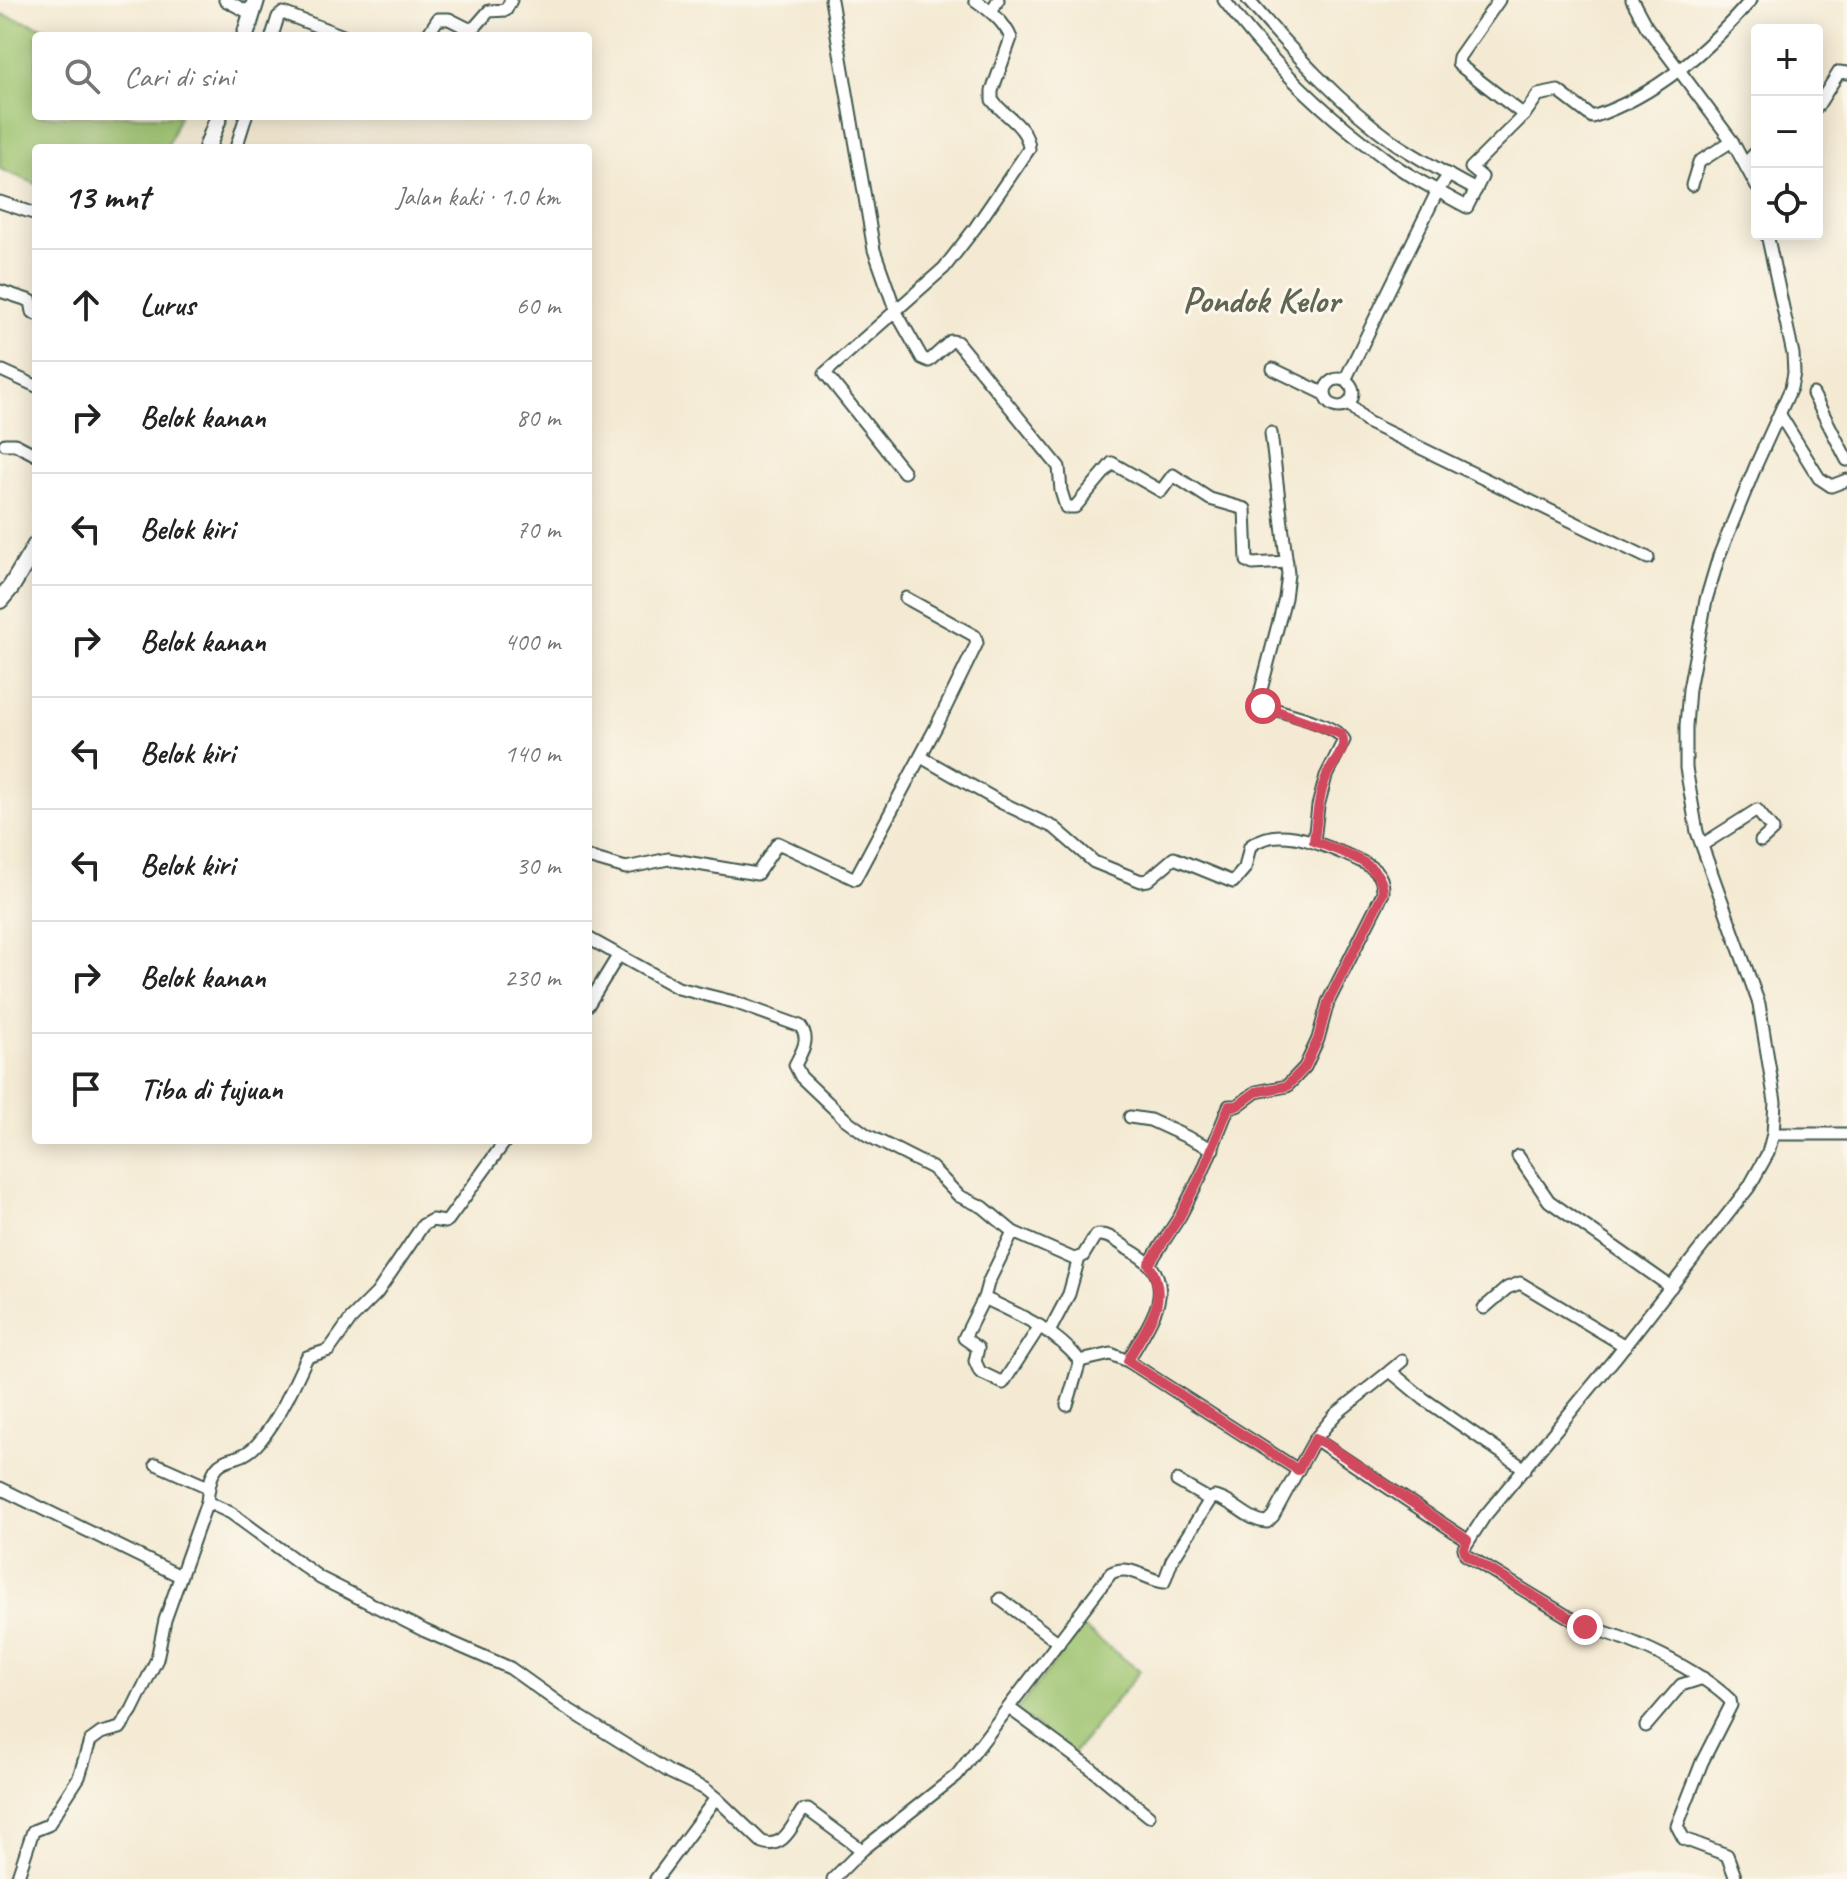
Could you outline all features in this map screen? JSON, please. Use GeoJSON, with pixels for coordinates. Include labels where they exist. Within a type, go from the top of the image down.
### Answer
{"type":"FeatureCollection","features":[{"type":"Feature","properties":{"kind":"street"},"geometry":{"type":"LineString","coordinates":[[225,0],[254,7],[246,32]]}},
{"type":"Feature","properties":{"kind":"street"},"geometry":{"type":"LineString","coordinates":[[430,32],[438,19],[449,19],[469,29],[475,27],[489,11],[506,10],[511,0]]}},
{"type":"Feature","properties":{"kind":"street"},"geometry":{"type":"LineString","coordinates":[[831,0],[874,250],[896,312],[925,360],[929,361],[954,340],[978,364],[1059,467],[1066,507],[1075,507],[1112,463],[1161,491],[1173,475],[1210,499],[1245,509],[1247,561],[1253,564],[1287,562]]}},
{"type":"Feature","properties":{"kind":"street"},"geometry":{"type":"LineString","coordinates":[[904,472],[825,373],[944,268],[1029,149],[1023,130],[992,100],[992,91],[1011,38],[1008,30],[991,12],[975,0]]}},
{"type":"Feature","properties":{"kind":"street"},"geometry":{"type":"LineString","coordinates":[[991,12],[998,0]]}},
{"type":"Feature","properties":{"kind":"street"},"geometry":{"type":"LineString","coordinates":[[1224,0],[1269,54],[1331,116],[1383,157],[1467,207],[1482,177],[1471,168],[1524,115],[1538,95],[1556,91],[1594,117],[1639,97],[1680,69],[1730,24],[1751,0]]}},
{"type":"Feature","properties":{"kind":"street"},"geometry":{"type":"LineString","coordinates":[[1248,0],[1344,102],[1394,142],[1476,190]]}},
{"type":"Feature","properties":{"kind":"street"},"geometry":{"type":"LineString","coordinates":[[1499,0],[1459,57],[1458,64],[1524,115]]}},
{"type":"Feature","properties":{"kind":"street"},"geometry":{"type":"LineString","coordinates":[[1632,0],[1646,26],[1732,141],[1751,172]]}},
{"type":"Feature","properties":{"kind":"street"},"geometry":{"type":"LineString","coordinates":[[273,32],[278,17],[283,13],[333,32]]}},
{"type":"Feature","properties":{"kind":"street"},"geometry":{"type":"LineString","coordinates":[[1269,54],[1283,40]]}},
{"type":"Feature","properties":{"kind":"street"},"geometry":{"type":"LineString","coordinates":[[1823,97],[1839,72],[1847,73]]}},
{"type":"Feature","properties":{"kind":"street"},"geometry":{"type":"LineString","coordinates":[[208,144],[218,120]]}},
{"type":"Feature","properties":{"kind":"street"},"geometry":{"type":"LineString","coordinates":[[237,144],[245,120]]}},
{"type":"Feature","properties":{"kind":"street"},"geometry":{"type":"LineString","coordinates":[[1692,185],[1699,162],[1732,141]]}},
{"type":"Feature","properties":{"kind":"street"},"geometry":{"type":"LineString","coordinates":[[1746,163],[1751,158]]}},
{"type":"Feature","properties":{"kind":"street"},"geometry":{"type":"LineString","coordinates":[[1345,380],[1438,190],[1449,175]]}},
{"type":"Feature","properties":{"kind":"street"},"geometry":{"type":"LineString","coordinates":[[0,202],[32,213]]}},
{"type":"Feature","properties":{"kind":"street"},"geometry":{"type":"LineString","coordinates":[[1736,1879],[1727,1855],[1684,1839],[1677,1826],[1702,1762],[1731,1705],[1720,1690],[1703,1678],[1607,1632],[1585,1627],[1466,1555],[1464,1548],[1467,1540],[1625,1346],[1754,1179],[1768,1153],[1773,1134],[1775,1102],[1759,1004],[1702,845],[1686,768],[1689,689],[1698,631],[1719,556],[1791,388],[1793,364],[1768,240]]}},
{"type":"Feature","properties":{"kind":"street"},"geometry":{"type":"LineString","coordinates":[[0,291],[31,301],[32,306]]}},
{"type":"Feature","properties":{"kind":"street"},"geometry":{"type":"LineString","coordinates":[[1273,369],[1325,394]]}},
{"type":"Feature","properties":{"kind":"street"},"geometry":{"type":"LineString","coordinates":[[3,371],[32,384]]}},
{"type":"Feature","properties":{"kind":"street"},"geometry":{"type":"LineString","coordinates":[[1335,379],[1345,380],[1352,386],[1354,396],[1349,404],[1339,408],[1329,404],[1325,394],[1327,385],[1335,379]]}},
{"type":"Feature","properties":{"kind":"street"},"geometry":{"type":"LineString","coordinates":[[1813,394],[1847,460]]}},
{"type":"Feature","properties":{"kind":"street"},"geometry":{"type":"LineString","coordinates":[[1349,404],[1367,422],[1648,558]]}},
{"type":"Feature","properties":{"kind":"street"},"geometry":{"type":"LineString","coordinates":[[1780,415],[1819,478],[1831,486],[1847,480]]}},
{"type":"Feature","properties":{"kind":"street"},"geometry":{"type":"LineString","coordinates":[[1271,433],[1287,562],[1285,598],[1258,701],[1263,706],[1329,728],[1341,734],[1344,740],[1326,776],[1318,806],[1314,841]]}},
{"type":"Feature","properties":{"kind":"street"},"geometry":{"type":"LineString","coordinates":[[5,444],[15,444],[32,453]]}},
{"type":"Feature","properties":{"kind":"street"},"geometry":{"type":"LineString","coordinates":[[0,600],[32,552]]}},
{"type":"Feature","properties":{"kind":"street"},"geometry":{"type":"LineString","coordinates":[[592,858],[626,868],[668,859],[757,874],[778,843],[855,879],[921,757],[977,641],[975,636],[906,598]]}},
{"type":"Feature","properties":{"kind":"street"},"geometry":{"type":"LineString","coordinates":[[921,757],[1000,802],[1055,828],[1094,862],[1141,881],[1148,880],[1174,858],[1233,882],[1245,868],[1247,850],[1254,842],[1277,836],[1314,841],[1362,862],[1378,873],[1383,883],[1383,893],[1328,1002],[1318,1039],[1305,1067],[1287,1086],[1256,1092],[1237,1106],[1229,1106],[1213,1149],[1180,1216],[1149,1264]]}},
{"type":"Feature","properties":{"kind":"street"},"geometry":{"type":"LineString","coordinates":[[1702,845],[1757,810],[1773,830],[1761,841]]}},
{"type":"Feature","properties":{"kind":"street"},"geometry":{"type":"LineString","coordinates":[[592,940],[678,988],[734,1002],[800,1026],[806,1033],[806,1039],[795,1065],[801,1077],[845,1119],[867,1135],[932,1168],[959,1196],[983,1207],[1013,1232],[1074,1259],[1079,1258]]}},
{"type":"Feature","properties":{"kind":"street"},"geometry":{"type":"LineString","coordinates":[[592,998],[618,956]]}},
{"type":"Feature","properties":{"kind":"street"},"geometry":{"type":"LineString","coordinates":[[1130,1117],[1161,1125],[1213,1149]]}},
{"type":"Feature","properties":{"kind":"street"},"geometry":{"type":"LineString","coordinates":[[1773,1134],[1847,1134]]}},
{"type":"Feature","properties":{"kind":"street"},"geometry":{"type":"LineString","coordinates":[[17,1879],[33,1831],[48,1825],[79,1777],[90,1741],[101,1733],[120,1728],[157,1659],[165,1620],[207,1502],[208,1487],[219,1463],[228,1458],[242,1457],[259,1443],[307,1357],[329,1350],[351,1319],[377,1293],[423,1225],[432,1220],[448,1220],[503,1144]]}},
{"type":"Feature","properties":{"kind":"street"},"geometry":{"type":"LineString","coordinates":[[1518,1156],[1549,1201],[1671,1287]]}},
{"type":"Feature","properties":{"kind":"street"},"geometry":{"type":"LineString","coordinates":[[1013,1232],[964,1338],[978,1348],[975,1361],[980,1372],[1003,1383],[1069,1294],[1079,1258],[1098,1234],[1120,1242],[1149,1264],[1158,1283],[1159,1300],[1128,1361]]}},
{"type":"Feature","properties":{"kind":"street"},"geometry":{"type":"LineString","coordinates":[[1484,1308],[1507,1288],[1520,1283],[1625,1346]]}},
{"type":"Feature","properties":{"kind":"street"},"geometry":{"type":"LineString","coordinates":[[984,1298],[1061,1339],[1080,1361]]}},
{"type":"Feature","properties":{"kind":"street"},"geometry":{"type":"LineString","coordinates":[[1080,1361],[1111,1354],[1128,1361],[1298,1470]]}},
{"type":"Feature","properties":{"kind":"street"},"geometry":{"type":"LineString","coordinates":[[1067,1405],[1080,1361]]}},
{"type":"Feature","properties":{"kind":"street"},"geometry":{"type":"LineString","coordinates":[[833,1879],[862,1850],[957,1775],[1111,1573],[1127,1569],[1164,1582],[1172,1560],[1210,1500],[1218,1496],[1258,1521],[1267,1522],[1315,1439],[1336,1414],[1402,1361]]}},
{"type":"Feature","properties":{"kind":"street"},"geometry":{"type":"LineString","coordinates":[[1390,1371],[1424,1399],[1525,1469]]}},
{"type":"Feature","properties":{"kind":"street"},"geometry":{"type":"LineString","coordinates":[[1315,1439],[1467,1540]]}},
{"type":"Feature","properties":{"kind":"street"},"geometry":{"type":"LineString","coordinates":[[156,1464],[208,1487]]}},
{"type":"Feature","properties":{"kind":"street"},"geometry":{"type":"LineString","coordinates":[[1177,1481],[1210,1500]]}},
{"type":"Feature","properties":{"kind":"street"},"geometry":{"type":"LineString","coordinates":[[0,1488],[180,1576]]}},
{"type":"Feature","properties":{"kind":"street"},"geometry":{"type":"LineString","coordinates":[[207,1502],[231,1513],[320,1578],[411,1624],[510,1668],[554,1700],[678,1777],[705,1789],[762,1842],[771,1846],[783,1838],[802,1811],[808,1810],[862,1850]]}},
{"type":"Feature","properties":{"kind":"street"},"geometry":{"type":"LineString","coordinates":[[1000,1599],[1059,1643]]}},
{"type":"Feature","properties":{"kind":"street"},"geometry":{"type":"LineString","coordinates":[[1646,1726],[1681,1685],[1703,1678]]}},
{"type":"Feature","properties":{"kind":"street"},"geometry":{"type":"LineString","coordinates":[[1009,1708],[1149,1816]]}},
{"type":"Feature","properties":{"kind":"street"},"geometry":{"type":"LineString","coordinates":[[656,1879],[716,1798]]}},
{"type":"Feature","properties":{"kind":"green space"},"geometry":{"type":"Polygon","coordinates":[[[0,14],[60,32],[32,32],[32,120],[178,120],[168,144],[32,144],[32,182],[0,169],[0,14]]]}},
{"type":"Feature","properties":{"kind":"green space"},"geometry":{"type":"Polygon","coordinates":[[[1082,1627],[1140,1671],[1073,1754],[1016,1711],[1082,1627]]]}},
{"type":"Feature","properties":{"kind":"district","name":"Pondok Kelor"},"geometry":{"type":"Point","coordinates":[1261,299]}},
{"type":"Feature","properties":{"kind":"route"},"geometry":{"type":"LineString","coordinates":[[1263,706],[1341,734],[1343,747],[1326,776],[1318,806],[1314,841],[1362,862],[1378,873],[1383,883],[1383,893],[1328,1002],[1318,1039],[1305,1067],[1287,1086],[1256,1092],[1237,1106],[1229,1106],[1203,1171],[1180,1216],[1149,1264],[1158,1283],[1159,1300],[1128,1361],[1298,1470],[1315,1439],[1326,1444],[1467,1540],[1464,1548],[1466,1555],[1585,1627]]}}]}
